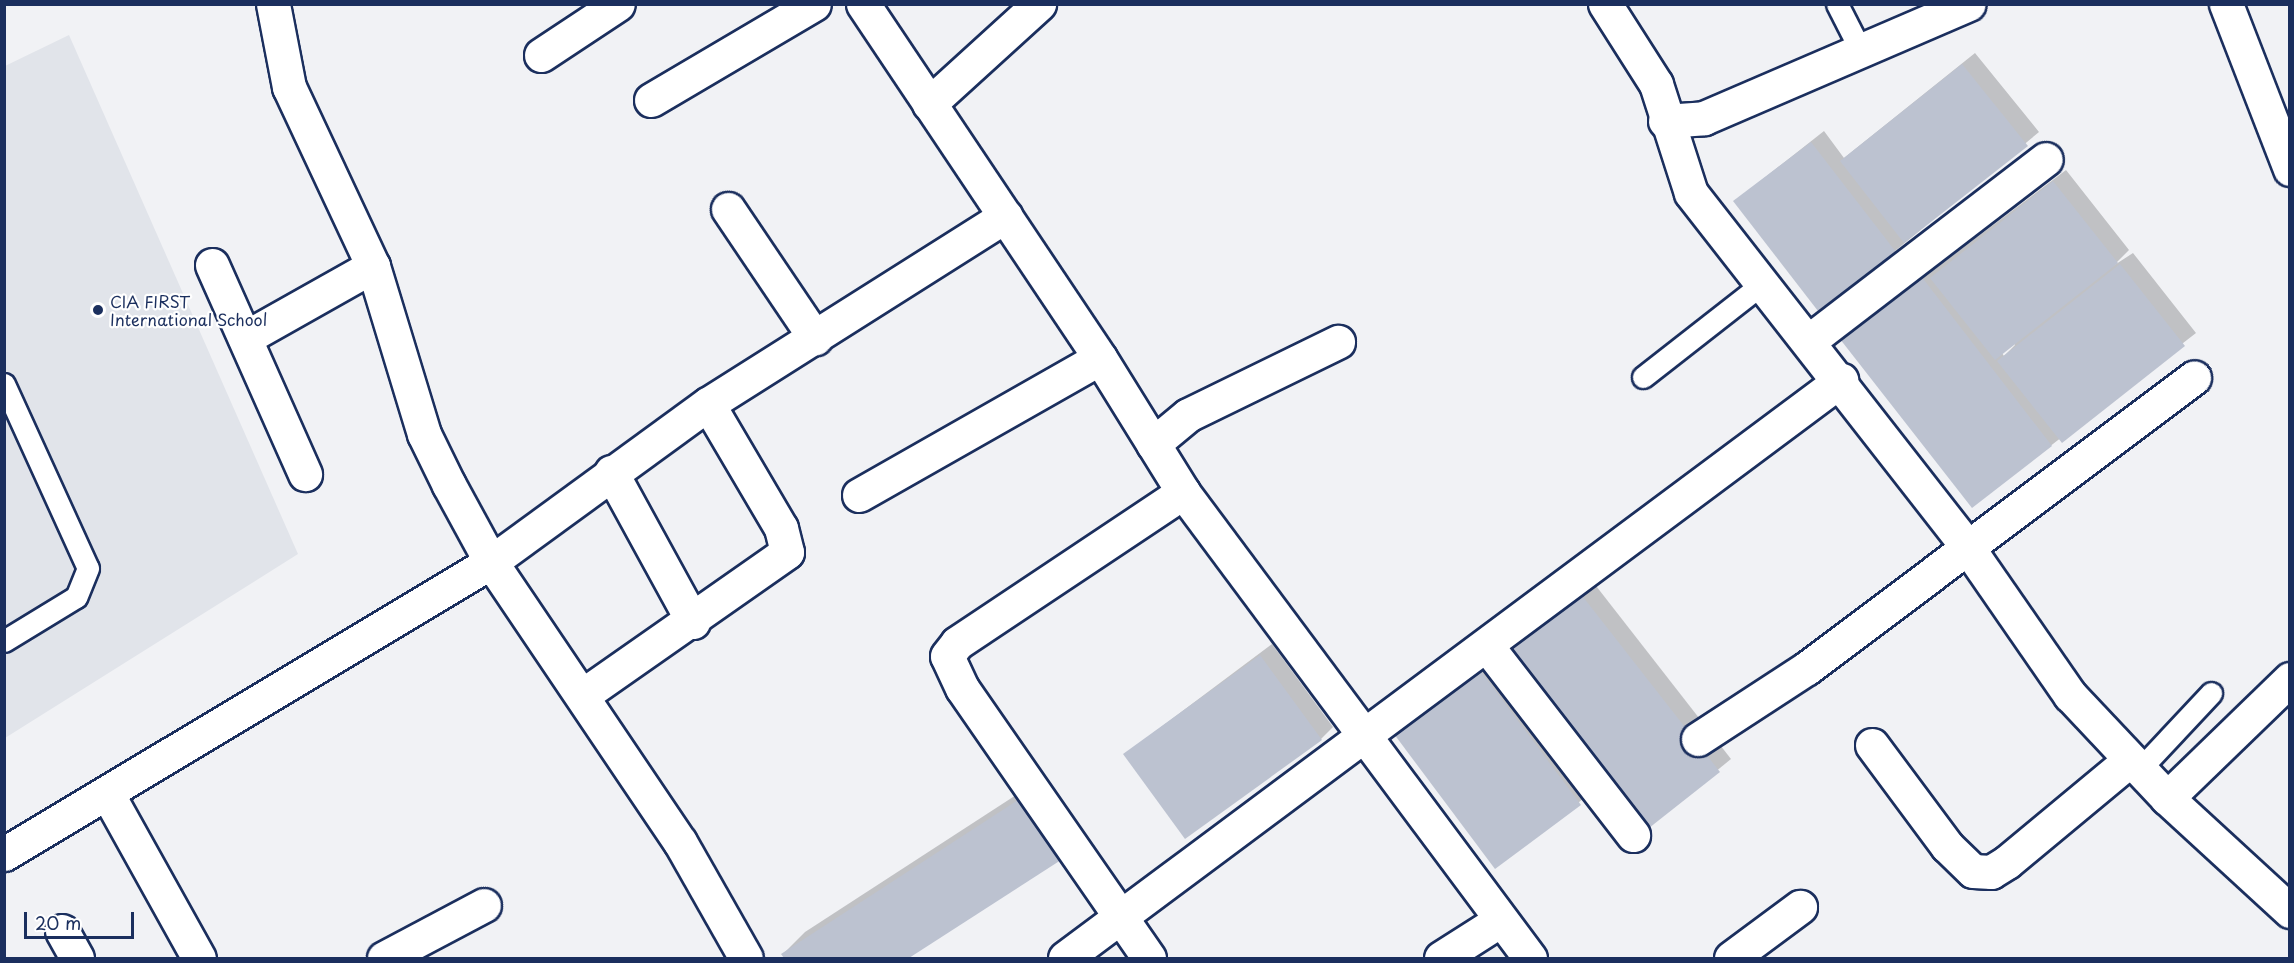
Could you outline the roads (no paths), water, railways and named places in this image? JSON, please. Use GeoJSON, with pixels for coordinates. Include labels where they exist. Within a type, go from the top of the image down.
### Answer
{"type":"FeatureCollection","features":[{"type":"Feature","properties":{"kind":"street"},"geometry":{"type":"LineString","coordinates":[[273,4],[289,87],[373,266],[424,434],[491,562],[583,695],[680,842],[734,955]]}},
{"type":"Feature","properties":{"kind":"street"},"geometry":{"type":"LineString","coordinates":[[541,55],[618,4]]}},
{"type":"Feature","properties":{"kind":"street"},"geometry":{"type":"LineString","coordinates":[[651,100],[814,4]]}},
{"type":"Feature","properties":{"kind":"street"},"geometry":{"type":"LineString","coordinates":[[863,4],[1100,358],[1183,492],[1363,741],[1499,921],[1530,958]]}},
{"type":"Feature","properties":{"kind":"street"},"geometry":{"type":"LineString","coordinates":[[929,104],[1039,4]]}},
{"type":"Feature","properties":{"kind":"street"},"geometry":{"type":"LineString","coordinates":[[1605,4],[1656,84],[1665,121],[1691,193],[1762,284],[1810,340],[1966,545],[2070,695],[2167,798],[2289,910]]}},
{"type":"Feature","properties":{"kind":"street"},"geometry":{"type":"LineString","coordinates":[[1665,121],[1704,118],[1862,53],[1969,4]]}},
{"type":"Feature","properties":{"kind":"street"},"geometry":{"type":"LineString","coordinates":[[2226,4],[2289,169]]}},
{"type":"Feature","properties":{"kind":"street"},"geometry":{"type":"LineString","coordinates":[[1810,340],[2046,159]]}},
{"type":"Feature","properties":{"kind":"street"},"geometry":{"type":"LineString","coordinates":[[729,209],[815,338]]}},
{"type":"Feature","properties":{"kind":"street"},"geometry":{"type":"LineString","coordinates":[[4,854],[491,562],[611,472],[708,404],[1005,216]]}},
{"type":"Feature","properties":{"kind":"street"},"geometry":{"type":"LineString","coordinates":[[212,265],[305,474]]}},
{"type":"Feature","properties":{"kind":"street"},"geometry":{"type":"LineString","coordinates":[[245,338],[373,266]]}},
{"type":"Feature","properties":{"kind":"street"},"geometry":{"type":"LineString","coordinates":[[1153,444],[1188,415],[1338,342]]}},
{"type":"Feature","properties":{"kind":"street"},"geometry":{"type":"LineString","coordinates":[[859,495],[1100,358]]}},
{"type":"Feature","properties":{"kind":"street"},"geometry":{"type":"LineString","coordinates":[[1698,739],[1807,668],[1966,545],[2194,376]]}},
{"type":"Feature","properties":{"kind":"street"},"geometry":{"type":"LineString","coordinates":[[1065,958],[1363,741],[1386,717],[1487,646],[1841,380]]}},
{"type":"Feature","properties":{"kind":"street"},"geometry":{"type":"LineString","coordinates":[[583,695],[693,621],[787,552],[781,528],[708,404]]}},
{"type":"Feature","properties":{"kind":"street"},"geometry":{"type":"LineString","coordinates":[[611,472],[693,621]]}},
{"type":"Feature","properties":{"kind":"street"},"geometry":{"type":"LineString","coordinates":[[1149,958],[1124,917],[1020,773],[947,656],[957,643],[1183,492]]}},
{"type":"Feature","properties":{"kind":"street"},"geometry":{"type":"LineString","coordinates":[[1487,646],[1633,835]]}},
{"type":"Feature","properties":{"kind":"street"},"geometry":{"type":"LineString","coordinates":[[2167,798],[2289,679]]}},
{"type":"Feature","properties":{"kind":"street"},"geometry":{"type":"LineString","coordinates":[[1872,745],[1947,846],[1973,872],[1991,872],[2007,862],[2135,764]]}},
{"type":"Feature","properties":{"kind":"street"},"geometry":{"type":"LineString","coordinates":[[107,793],[199,958]]}},
{"type":"Feature","properties":{"kind":"street"},"geometry":{"type":"LineString","coordinates":[[384,958],[484,905]]}},
{"type":"Feature","properties":{"kind":"street"},"geometry":{"type":"LineString","coordinates":[[1731,958],[1800,908]]}},
{"type":"Feature","properties":{"kind":"street"},"geometry":{"type":"LineString","coordinates":[[1441,958],[1499,921]]}},
{"type":"Feature","properties":{"kind":"lane"},"geometry":{"type":"LineString","coordinates":[[1837,4],[1862,53]]}},
{"type":"Feature","properties":{"kind":"lane"},"geometry":{"type":"LineString","coordinates":[[1643,377],[1762,284]]}},
{"type":"Feature","properties":{"kind":"lane"},"geometry":{"type":"LineString","coordinates":[[4,384],[88,568],[76,597],[4,641]]}},
{"type":"Feature","properties":{"kind":"lane"},"geometry":{"type":"LineString","coordinates":[[2135,764],[2211,693]]}},
{"type":"Feature","properties":{"kind":"place","name":"CIA FIRST International School"},"geometry":{"type":"Point","coordinates":[98,310]}}]}
